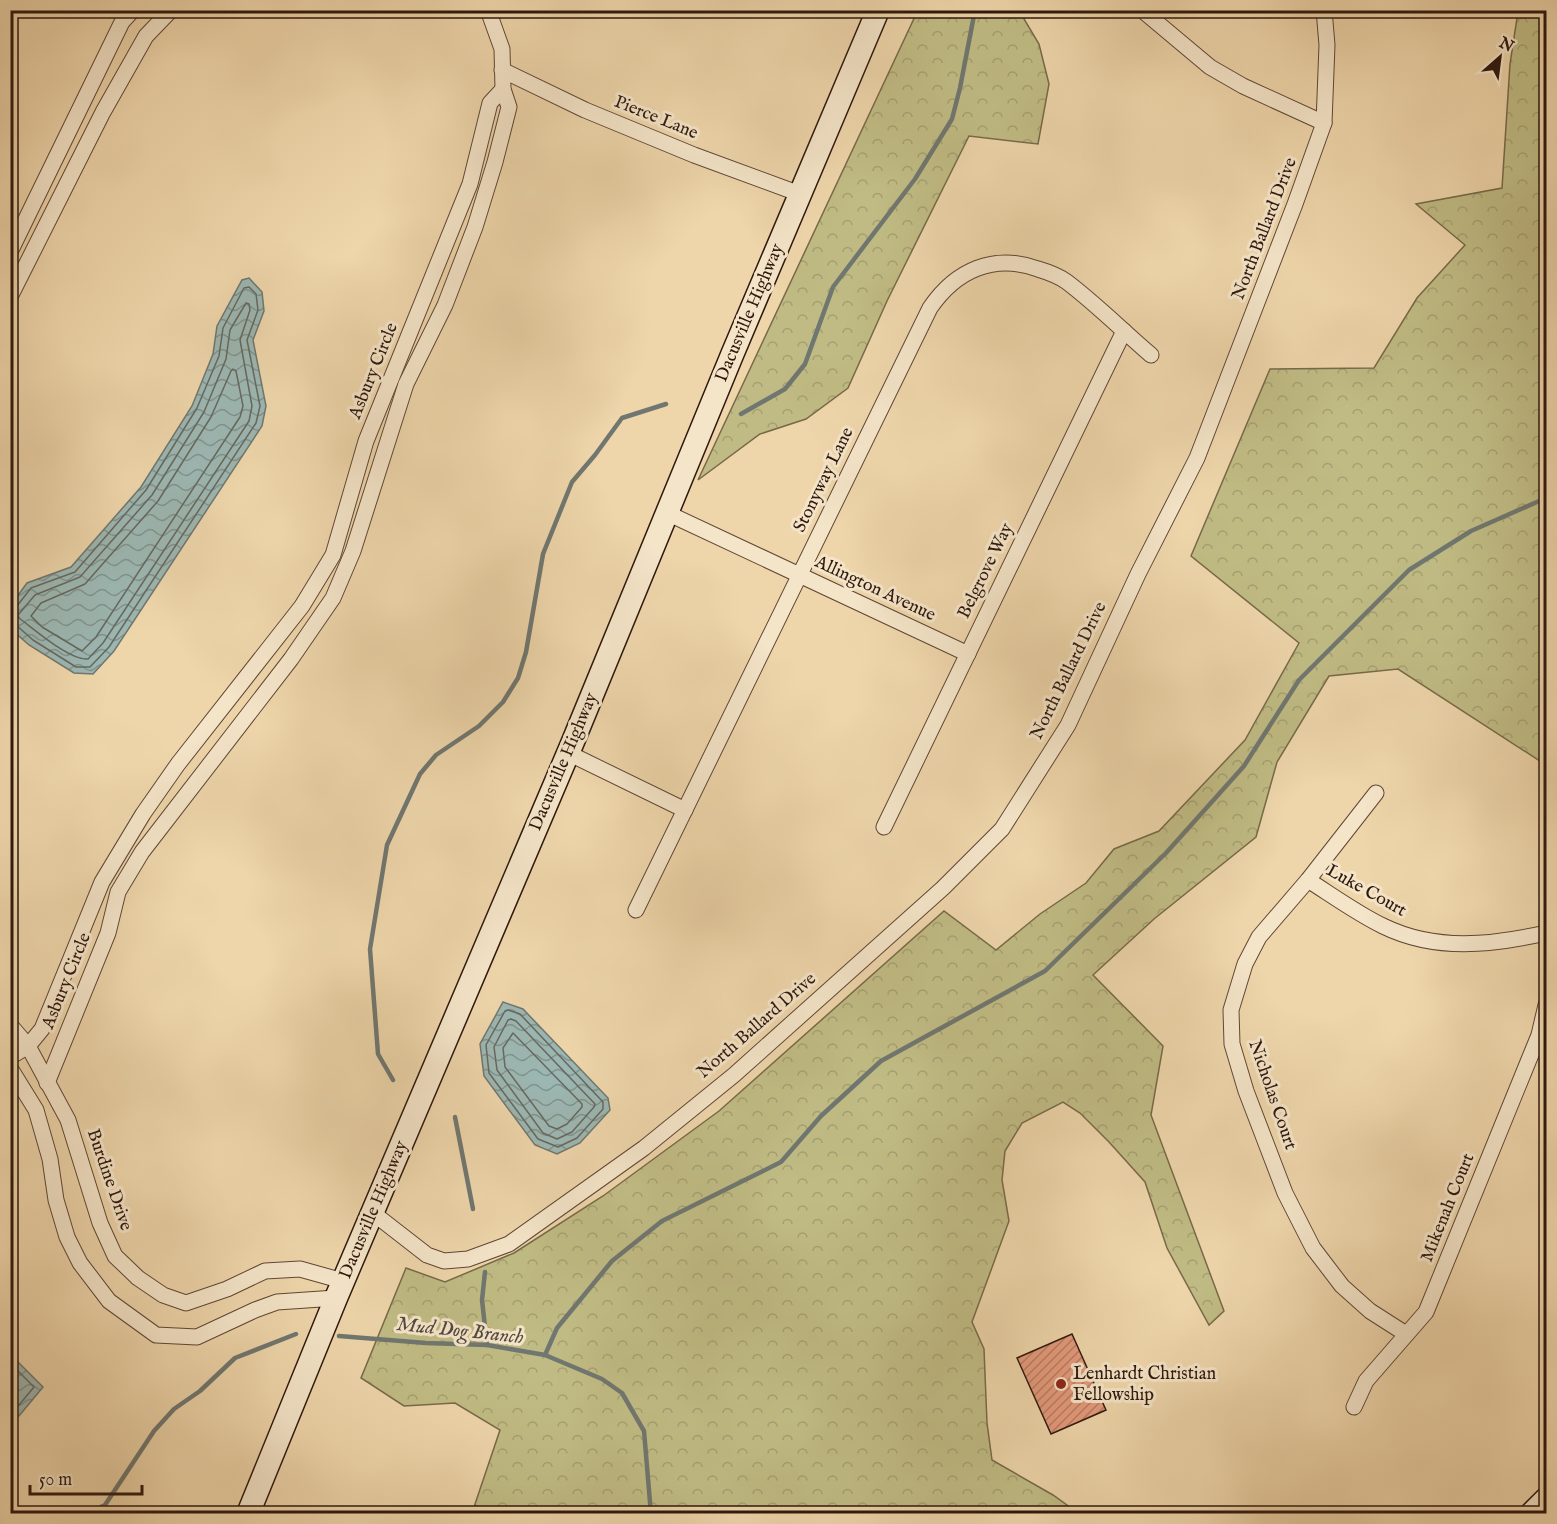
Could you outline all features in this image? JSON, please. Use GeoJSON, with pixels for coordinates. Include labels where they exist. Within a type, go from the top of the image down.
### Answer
{"type":"FeatureCollection","features":[{"type":"Feature","properties":{"kind":"main road","name":"Dacusville Highway"},"geometry":{"type":"LineString","coordinates":[[248,1514],[339,1290],[568,753],[878,10]]}},
{"type":"Feature","properties":{"kind":"main road"},"geometry":{"type":"LineString","coordinates":[[1531,1514],[1546,1498]]}},
{"type":"Feature","properties":{"kind":"street"},"geometry":{"type":"LineString","coordinates":[[10,252],[122,22],[133,10]]}},
{"type":"Feature","properties":{"kind":"street"},"geometry":{"type":"LineString","coordinates":[[10,297],[103,112],[146,36],[171,10]]}},
{"type":"Feature","properties":{"kind":"street","name":"Asbury Circle"},"geometry":{"type":"LineString","coordinates":[[47,1083],[108,933],[118,892],[142,852],[266,691],[333,598],[362,522],[406,384],[445,305],[487,191],[509,108],[502,88],[502,49],[489,10]]}},
{"type":"Feature","properties":{"kind":"street"},"geometry":{"type":"LineString","coordinates":[[1143,10],[1210,67],[1244,87],[1324,123]]}},
{"type":"Feature","properties":{"kind":"street","name":"North Ballard Drive"},"geometry":{"type":"LineString","coordinates":[[373,1213],[427,1255],[444,1260],[468,1259],[509,1244],[644,1148],[734,1075],[943,888],[1002,829],[1068,725],[1138,574],[1197,458],[1324,123],[1327,45],[1324,10]]}},
{"type":"Feature","properties":{"kind":"street","name":"Pierce Lane"},"geometry":{"type":"LineString","coordinates":[[502,70],[585,110],[694,155],[800,194]]}},
{"type":"Feature","properties":{"kind":"street","name":"Asbury Circle"},"geometry":{"type":"LineString","coordinates":[[10,1057],[28,1046],[42,1029],[102,882],[148,807],[178,764],[298,611],[333,555],[366,441],[470,184],[490,103],[502,88]]}},
{"type":"Feature","properties":{"kind":"street"},"geometry":{"type":"LineString","coordinates":[[83,102],[103,112]]}},
{"type":"Feature","properties":{"kind":"street"},"geometry":{"type":"LineString","coordinates":[[470,184],[487,191]]}},
{"type":"Feature","properties":{"kind":"street"},"geometry":{"type":"LineString","coordinates":[[456,219],[475,227]]}},
{"type":"Feature","properties":{"kind":"street","name":"Stonyway Lane"},"geometry":{"type":"LineString","coordinates":[[636,910],[930,308],[950,284],[969,272],[993,263],[1028,265],[1066,281],[1150,355]]}},
{"type":"Feature","properties":{"kind":"street"},"geometry":{"type":"LineString","coordinates":[[424,297],[445,305]]}},
{"type":"Feature","properties":{"kind":"street","name":"Belgrove Way"},"geometry":{"type":"LineString","coordinates":[[884,827],[1124,331]]}},
{"type":"Feature","properties":{"kind":"street"},"geometry":{"type":"LineString","coordinates":[[360,460],[380,466]]}},
{"type":"Feature","properties":{"kind":"street","name":"Allington Avenue"},"geometry":{"type":"LineString","coordinates":[[667,513],[968,654]]}},
{"type":"Feature","properties":{"kind":"street"},"geometry":{"type":"LineString","coordinates":[[344,517],[362,522]]}},
{"type":"Feature","properties":{"kind":"street"},"geometry":{"type":"LineString","coordinates":[[298,611],[315,624]]}},
{"type":"Feature","properties":{"kind":"street"},"geometry":{"type":"LineString","coordinates":[[248,675],[266,691]]}},
{"type":"Feature","properties":{"kind":"street"},"geometry":{"type":"LineString","coordinates":[[568,753],[685,810]]}},
{"type":"Feature","properties":{"kind":"street","name":"Nicholas Court"},"geometry":{"type":"LineString","coordinates":[[1376,793],[1308,880],[1259,937],[1245,964],[1231,1010],[1232,1044],[1246,1091],[1285,1193],[1314,1248],[1342,1286],[1370,1311],[1406,1335]]}},
{"type":"Feature","properties":{"kind":"street"},"geometry":{"type":"LineString","coordinates":[[148,807],[165,822]]}},
{"type":"Feature","properties":{"kind":"street","name":"Luke Court"},"geometry":{"type":"LineString","coordinates":[[1308,880],[1383,926],[1415,939],[1446,943],[1489,944],[1546,933]]}},
{"type":"Feature","properties":{"kind":"street"},"geometry":{"type":"LineString","coordinates":[[102,882],[118,892]]}},
{"type":"Feature","properties":{"kind":"street","name":"Mikenah Court"},"geometry":{"type":"LineString","coordinates":[[1354,1407],[1366,1381],[1426,1312],[1539,1035],[1546,1005]]}},
{"type":"Feature","properties":{"kind":"street","name":"Burdine Drive"},"geometry":{"type":"LineString","coordinates":[[10,1025],[28,1046],[68,1120],[100,1223],[115,1256],[138,1278],[163,1296],[186,1303],[226,1289],[265,1271],[300,1269],[339,1290]]}},
{"type":"Feature","properties":{"kind":"street"},"geometry":{"type":"LineString","coordinates":[[10,1068],[36,1110],[50,1159],[56,1200],[64,1228],[80,1263],[109,1301],[156,1335],[197,1337],[277,1302],[339,1290]]}},
{"type":"Feature","properties":{"kind":"green space"},"geometry":{"type":"Polygon","coordinates":[[[918,10],[1028,11],[1024,19],[1039,44],[1049,84],[1038,144],[969,136],[887,301],[848,388],[806,419],[760,434],[698,480],[918,10]]]}},
{"type":"Feature","properties":{"kind":"green space"},"geometry":{"type":"Polygon","coordinates":[[[1508,11],[1546,11],[1546,765],[1398,669],[1329,676],[1277,762],[1256,837],[1154,919],[1093,975],[1163,1046],[1151,1115],[1224,1311],[1209,1325],[1167,1248],[1145,1182],[1080,1113],[1063,1102],[1022,1123],[1005,1151],[1002,1180],[1009,1221],[972,1322],[984,1349],[987,1423],[992,1460],[1053,1495],[1078,1513],[472,1513],[500,1430],[455,1403],[404,1406],[361,1378],[406,1268],[445,1282],[514,1253],[603,1196],[719,1111],[944,911],[996,950],[1040,914],[1086,883],[1114,849],[1159,831],[1245,740],[1299,643],[1191,556],[1270,369],[1374,368],[1417,298],[1465,245],[1416,204],[1502,188],[1510,64],[1517,18],[1508,11]]]}},
{"type":"Feature","properties":{"kind":"water"},"geometry":{"type":"Polygon","coordinates":[[[249,278],[262,292],[264,311],[253,340],[266,406],[262,426],[114,651],[93,674],[74,673],[29,645],[12,630],[11,605],[27,583],[71,567],[141,487],[192,406],[213,354],[217,326],[242,280],[249,278]]]}},
{"type":"Feature","properties":{"kind":"water"},"geometry":{"type":"Polygon","coordinates":[[[503,1002],[523,1009],[608,1098],[610,1110],[580,1143],[557,1154],[535,1145],[484,1076],[480,1044],[503,1002]]]}},
{"type":"Feature","properties":{"kind":"water"},"geometry":{"type":"Polygon","coordinates":[[[16,1360],[43,1387],[19,1416],[10,1408],[11,1366],[16,1360]]]}},
{"type":"Feature","properties":{"kind":"building","name":"Lenhardt Christian Fellowship"},"geometry":{"type":"Polygon","coordinates":[[[1072,1334],[1106,1410],[1051,1434],[1017,1358],[1072,1334]]]}},
{"type":"Feature","properties":{"kind":"waterway"},"geometry":{"type":"LineString","coordinates":[[741,414],[785,389],[805,364],[833,287],[915,179],[952,119],[975,10]]}},
{"type":"Feature","properties":{"kind":"waterway"},"geometry":{"type":"LineString","coordinates":[[393,1080],[378,1054],[370,949],[387,845],[420,774],[436,755],[479,726],[503,702],[518,678],[526,652],[543,554],[572,482],[622,418],[666,404]]}},
{"type":"Feature","properties":{"kind":"waterway"},"geometry":{"type":"LineString","coordinates":[[545,1355],[557,1328],[612,1261],[662,1221],[781,1162],[821,1116],[881,1061],[1045,971],[1166,853],[1244,766],[1299,680],[1409,570],[1471,531],[1546,498]]}},
{"type":"Feature","properties":{"kind":"waterway"},"geometry":{"type":"LineString","coordinates":[[455,1117],[473,1209]]}},
{"type":"Feature","properties":{"kind":"waterway"},"geometry":{"type":"LineString","coordinates":[[485,1272],[482,1300],[487,1345]]}},
{"type":"Feature","properties":{"kind":"waterway","name":"Mud Dog Branch"},"geometry":{"type":"LineString","coordinates":[[86,1514],[105,1505],[154,1431],[174,1409],[200,1391],[235,1358],[296,1334]]}},
{"type":"Feature","properties":{"kind":"waterway","name":"Mud Dog Branch"},"geometry":{"type":"LineString","coordinates":[[339,1336],[487,1345],[545,1355],[602,1379],[622,1393],[644,1431],[651,1514]]}},
{"type":"Feature","properties":{"kind":"place","name":"Lenhardt Christian Fellowship"},"geometry":{"type":"Point","coordinates":[1061,1384]}}]}
